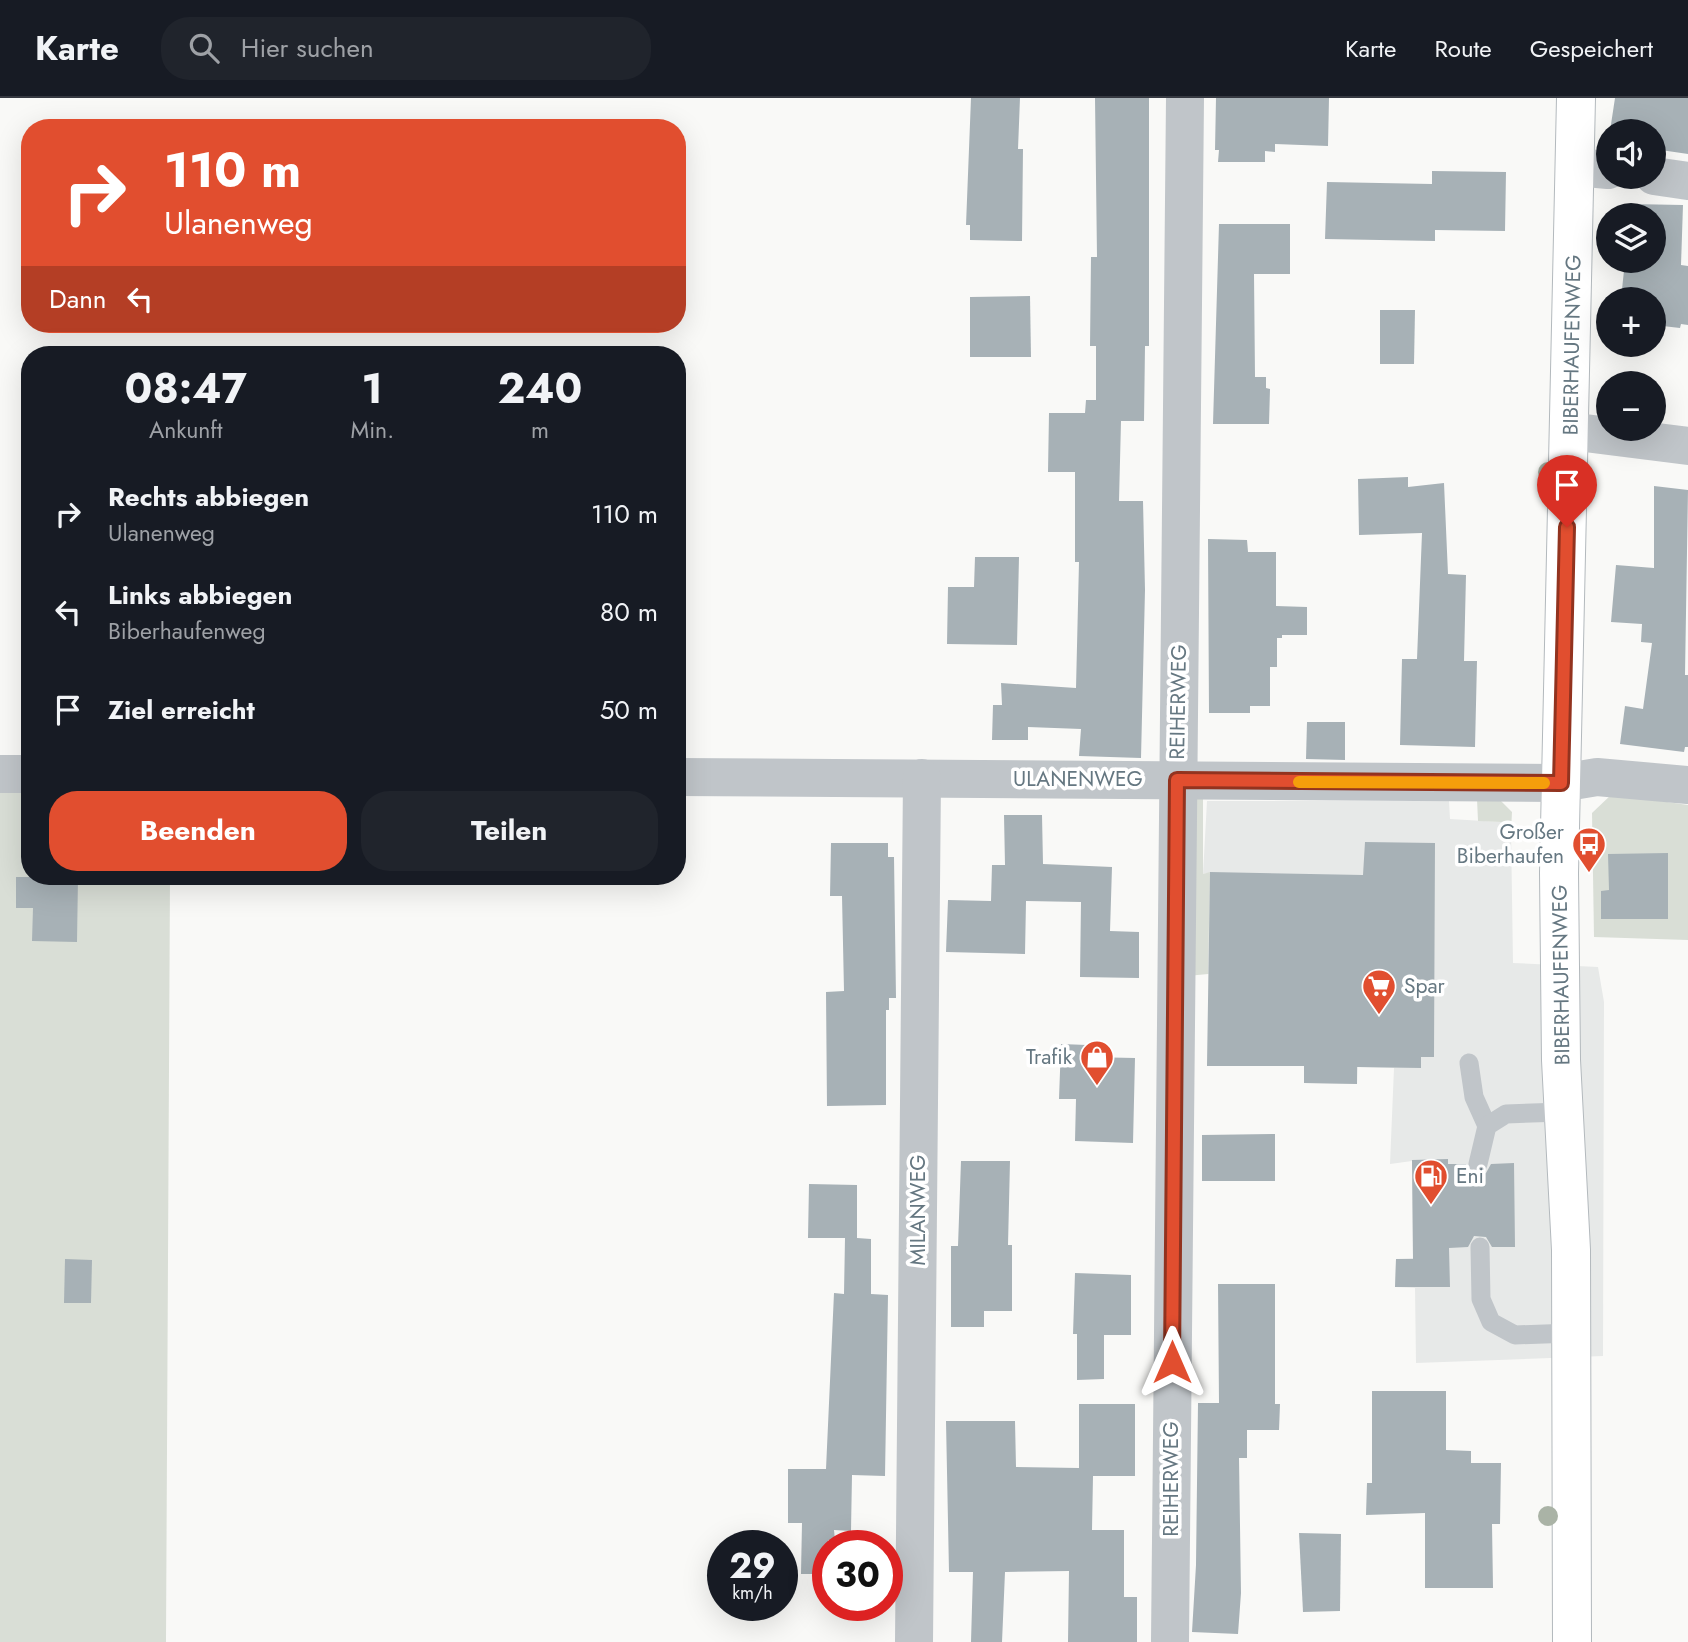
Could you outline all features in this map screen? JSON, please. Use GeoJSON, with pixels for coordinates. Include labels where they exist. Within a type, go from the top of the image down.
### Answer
{"type":"FeatureCollection","features":[{"type":"Feature","properties":{"kind":"main road","name":"BIBERHAUFENWEG"},"geometry":{"type":"LineString","coordinates":[[1572,1642],[1572,1333],[1563,1112],[1561,783],[1569,431],[1592,168],[1576,98]]}},
{"type":"Feature","properties":{"kind":"street","name":"REIHERWEG"},"geometry":{"type":"LineString","coordinates":[[1170,1642],[1185,98]]}},
{"type":"Feature","properties":{"kind":"street"},"geometry":{"type":"LineString","coordinates":[[1666,178],[1688,181]]}},
{"type":"Feature","properties":{"kind":"street"},"geometry":{"type":"LineString","coordinates":[[1569,431],[1688,446]]}},
{"type":"Feature","properties":{"kind":"street"},"geometry":{"type":"LineString","coordinates":[[0,774],[21,774]]}},
{"type":"Feature","properties":{"kind":"street","name":"ULANENWEG"},"geometry":{"type":"LineString","coordinates":[[686,777],[1561,783],[1597,777],[1688,785]]}},
{"type":"Feature","properties":{"kind":"street","name":"MILANWEG"},"geometry":{"type":"LineString","coordinates":[[914,1642],[922,778]]}},
{"type":"Feature","properties":{"kind":"lane"},"geometry":{"type":"LineString","coordinates":[[1469,1063],[1474,1097],[1487,1126],[1478,1164]]}},
{"type":"Feature","properties":{"kind":"lane"},"geometry":{"type":"LineString","coordinates":[[1487,1126],[1506,1114],[1563,1112]]}},
{"type":"Feature","properties":{"kind":"lane"},"geometry":{"type":"LineString","coordinates":[[1480,1247],[1481,1299],[1491,1322],[1515,1335],[1572,1333]]}},
{"type":"Feature","properties":{"kind":"shaded area"},"geometry":{"type":"Polygon","coordinates":[[[0,792],[21,792],[21,885],[170,885],[166,1642],[0,1642],[0,792]]]}},
{"type":"Feature","properties":{"kind":"shaded area"},"geometry":{"type":"Polygon","coordinates":[[[1612,794],[1688,805],[1688,940],[1594,937],[1592,813],[1612,794]]]}},
{"type":"Feature","properties":{"kind":"shaded area"},"geometry":{"type":"Polygon","coordinates":[[[1203,797],[1203,874],[1210,872],[1208,974],[1187,976],[1197,799],[1203,797]]]}},
{"type":"Feature","properties":{"kind":"shaded area"},"geometry":{"type":"Polygon","coordinates":[[[1498,798],[1512,812],[1511,831],[1503,829],[1501,822],[1478,821],[1477,799],[1498,798]]]}},
{"type":"Feature","properties":{"kind":"shaded area"},"geometry":{"type":"Polygon","coordinates":[[[1207,801],[1449,801],[1450,819],[1501,822],[1503,829],[1511,831],[1513,963],[1598,967],[1604,1002],[1603,1356],[1416,1363],[1415,1288],[1395,1287],[1396,1259],[1413,1258],[1412,1161],[1390,1164],[1394,1068],[1358,1067],[1357,1084],[1304,1083],[1304,1063],[1324,976],[1208,974],[1209,873],[1203,874],[1207,801]]]}},
{"type":"Feature","properties":{"kind":"building"},"geometry":{"type":"Polygon","coordinates":[[[971,98],[1020,98],[1018,149],[1023,149],[1022,241],[970,240],[970,225],[966,225],[971,98]]]}},
{"type":"Feature","properties":{"kind":"building"},"geometry":{"type":"Polygon","coordinates":[[[1095,98],[1149,98],[1149,346],[1145,346],[1144,421],[1121,421],[1119,501],[1143,501],[1145,590],[1141,758],[1079,756],[1081,729],[1028,727],[1028,740],[992,740],[993,705],[1002,705],[1001,683],[1076,688],[1079,562],[1075,562],[1075,472],[1048,472],[1049,413],[1085,413],[1086,400],[1096,400],[1096,346],[1090,346],[1091,257],[1097,257],[1095,98]]]}},
{"type":"Feature","properties":{"kind":"building"},"geometry":{"type":"Polygon","coordinates":[[[1216,98],[1329,98],[1328,146],[1275,144],[1275,152],[1265,151],[1265,162],[1218,162],[1219,150],[1215,150],[1216,98]]]}},
{"type":"Feature","properties":{"kind":"building"},"geometry":{"type":"Polygon","coordinates":[[[1615,98],[1688,98],[1688,154],[1666,151],[1666,119],[1612,119],[1615,98]]]}},
{"type":"Feature","properties":{"kind":"building"},"geometry":{"type":"Polygon","coordinates":[[[1432,171],[1506,172],[1505,231],[1435,230],[1435,241],[1325,239],[1327,182],[1432,184],[1432,171]]]}},
{"type":"Feature","properties":{"kind":"building"},"geometry":{"type":"Polygon","coordinates":[[[1666,205],[1683,205],[1681,265],[1688,266],[1688,325],[1681,324],[1680,328],[1666,326],[1666,287],[1622,287],[1624,273],[1666,273],[1666,205]]]}},
{"type":"Feature","properties":{"kind":"building"},"geometry":{"type":"Polygon","coordinates":[[[1219,224],[1290,224],[1290,274],[1254,274],[1255,377],[1266,377],[1266,388],[1270,389],[1269,424],[1213,424],[1219,224]]]}},
{"type":"Feature","properties":{"kind":"building"},"geometry":{"type":"Polygon","coordinates":[[[1030,296],[1031,357],[970,357],[970,297],[1030,296]]]}},
{"type":"Feature","properties":{"kind":"building"},"geometry":{"type":"Polygon","coordinates":[[[1380,310],[1415,310],[1414,364],[1380,364],[1380,310]]]}},
{"type":"Feature","properties":{"kind":"building"},"geometry":{"type":"Polygon","coordinates":[[[1408,477],[1408,487],[1444,483],[1448,574],[1466,575],[1464,661],[1477,661],[1475,747],[1400,745],[1402,659],[1417,659],[1422,533],[1359,535],[1358,479],[1408,477]]]}},
{"type":"Feature","properties":{"kind":"building"},"geometry":{"type":"Polygon","coordinates":[[[1654,486],[1688,490],[1685,675],[1688,675],[1688,747],[1685,747],[1684,752],[1620,744],[1625,706],[1643,709],[1652,643],[1641,642],[1642,624],[1611,622],[1616,565],[1654,568],[1654,486]]]}},
{"type":"Feature","properties":{"kind":"building"},"geometry":{"type":"Polygon","coordinates":[[[1208,539],[1247,540],[1248,552],[1276,552],[1276,606],[1307,607],[1307,635],[1282,635],[1282,638],[1277,638],[1277,667],[1270,667],[1270,706],[1250,706],[1250,713],[1209,713],[1208,539]]]}},
{"type":"Feature","properties":{"kind":"building"},"geometry":{"type":"Polygon","coordinates":[[[975,557],[1019,557],[1017,645],[947,644],[948,587],[974,587],[975,557]]]}},
{"type":"Feature","properties":{"kind":"building"},"geometry":{"type":"Polygon","coordinates":[[[1307,722],[1345,722],[1345,760],[1306,759],[1307,722]]]}},
{"type":"Feature","properties":{"kind":"building"},"geometry":{"type":"Polygon","coordinates":[[[1004,815],[1042,815],[1043,864],[1112,867],[1110,931],[1139,932],[1139,978],[1080,977],[1081,902],[1026,901],[1025,954],[946,952],[948,900],[991,901],[992,865],[1005,865],[1004,815]]]}},
{"type":"Feature","properties":{"kind":"building","name":"Spar"},"geometry":{"type":"Polygon","coordinates":[[[1365,842],[1435,843],[1434,1057],[1421,1057],[1421,1068],[1357,1067],[1357,1084],[1304,1083],[1304,1066],[1207,1066],[1210,872],[1363,875],[1365,842]]]}},
{"type":"Feature","properties":{"kind":"building"},"geometry":{"type":"Polygon","coordinates":[[[831,843],[888,843],[888,857],[894,857],[896,998],[889,998],[889,1010],[886,1010],[886,1105],[827,1106],[826,992],[844,991],[842,896],[830,896],[831,843]]]}},
{"type":"Feature","properties":{"kind":"building"},"geometry":{"type":"Polygon","coordinates":[[[1668,853],[1668,919],[1601,919],[1601,891],[1609,890],[1608,854],[1668,853]]]}},
{"type":"Feature","properties":{"kind":"building"},"geometry":{"type":"Polygon","coordinates":[[[16,877],[21,877],[21,885],[78,885],[77,942],[32,941],[33,908],[16,908],[16,877]]]}},
{"type":"Feature","properties":{"kind":"building","name":"Trafik"},"geometry":{"type":"Polygon","coordinates":[[[1061,1044],[1087,1045],[1087,1057],[1135,1058],[1133,1143],[1075,1141],[1076,1099],[1059,1099],[1061,1044]]]}},
{"type":"Feature","properties":{"kind":"building"},"geometry":{"type":"Polygon","coordinates":[[[1275,1134],[1275,1181],[1202,1181],[1202,1135],[1275,1134]]]}},
{"type":"Feature","properties":{"kind":"building"},"geometry":{"type":"Polygon","coordinates":[[[1448,1159],[1448,1164],[1466,1164],[1469,1172],[1476,1176],[1486,1173],[1491,1164],[1514,1163],[1515,1247],[1492,1247],[1486,1237],[1474,1236],[1468,1247],[1449,1248],[1450,1287],[1395,1287],[1396,1259],[1413,1259],[1412,1160],[1448,1159]]]}},
{"type":"Feature","properties":{"kind":"building"},"geometry":{"type":"Polygon","coordinates":[[[961,1161],[1010,1161],[1008,1245],[1012,1245],[1012,1311],[984,1311],[984,1327],[951,1327],[951,1246],[958,1246],[961,1161]]]}},
{"type":"Feature","properties":{"kind":"building"},"geometry":{"type":"Polygon","coordinates":[[[809,1184],[857,1185],[857,1238],[871,1239],[871,1294],[888,1295],[885,1476],[852,1475],[851,1530],[812,1530],[812,1574],[801,1574],[802,1523],[788,1523],[788,1469],[826,1469],[834,1293],[844,1294],[845,1238],[808,1238],[809,1184]]]}},
{"type":"Feature","properties":{"kind":"building"},"geometry":{"type":"Polygon","coordinates":[[[65,1259],[92,1260],[91,1303],[64,1303],[65,1259]]]}},
{"type":"Feature","properties":{"kind":"building"},"geometry":{"type":"Polygon","coordinates":[[[1075,1273],[1131,1275],[1131,1335],[1104,1335],[1104,1379],[1077,1380],[1077,1334],[1073,1334],[1075,1273]]]}},
{"type":"Feature","properties":{"kind":"building"},"geometry":{"type":"Polygon","coordinates":[[[1218,1284],[1275,1284],[1275,1404],[1280,1404],[1279,1430],[1247,1430],[1247,1458],[1239,1458],[1241,1593],[1238,1634],[1192,1632],[1196,1565],[1198,1403],[1219,1403],[1218,1284]]]}},
{"type":"Feature","properties":{"kind":"building"},"geometry":{"type":"Polygon","coordinates":[[[1372,1391],[1446,1391],[1446,1450],[1471,1451],[1471,1463],[1501,1463],[1500,1524],[1492,1524],[1493,1588],[1425,1588],[1425,1513],[1366,1515],[1367,1483],[1372,1483],[1372,1391]]]}},
{"type":"Feature","properties":{"kind":"building"},"geometry":{"type":"Polygon","coordinates":[[[1079,1404],[1135,1404],[1135,1476],[1093,1476],[1092,1530],[1124,1530],[1124,1597],[1137,1597],[1137,1642],[1068,1642],[1069,1571],[1005,1572],[1002,1642],[971,1642],[973,1572],[949,1572],[946,1421],[1015,1421],[1016,1467],[1079,1468],[1079,1404]]]}},
{"type":"Feature","properties":{"kind":"building"},"geometry":{"type":"Polygon","coordinates":[[[1299,1533],[1341,1534],[1340,1611],[1303,1612],[1299,1533]]]}},
{"type":"Feature","properties":{"kind":"slow traffic"},"geometry":{"type":"LineString","coordinates":[[1299,782],[1544,783]]}},
{"type":"Feature","properties":{"kind":"place","name":"Großer Biberhaufen"},"geometry":{"type":"Point","coordinates":[1589,874]}},
{"type":"Feature","properties":{"kind":"place","name":"Spar"},"geometry":{"type":"Point","coordinates":[1379,1016]}},
{"type":"Feature","properties":{"kind":"place","name":"Trafik"},"geometry":{"type":"Point","coordinates":[1097,1087]}},
{"type":"Feature","properties":{"kind":"place","name":"Eni"},"geometry":{"type":"Point","coordinates":[1431,1206]}},
{"type":"Feature","properties":{"kind":"route"},"geometry":{"type":"LineString","coordinates":[[1172,1362],[1177,780],[1561,783],[1567,527]]}}]}
